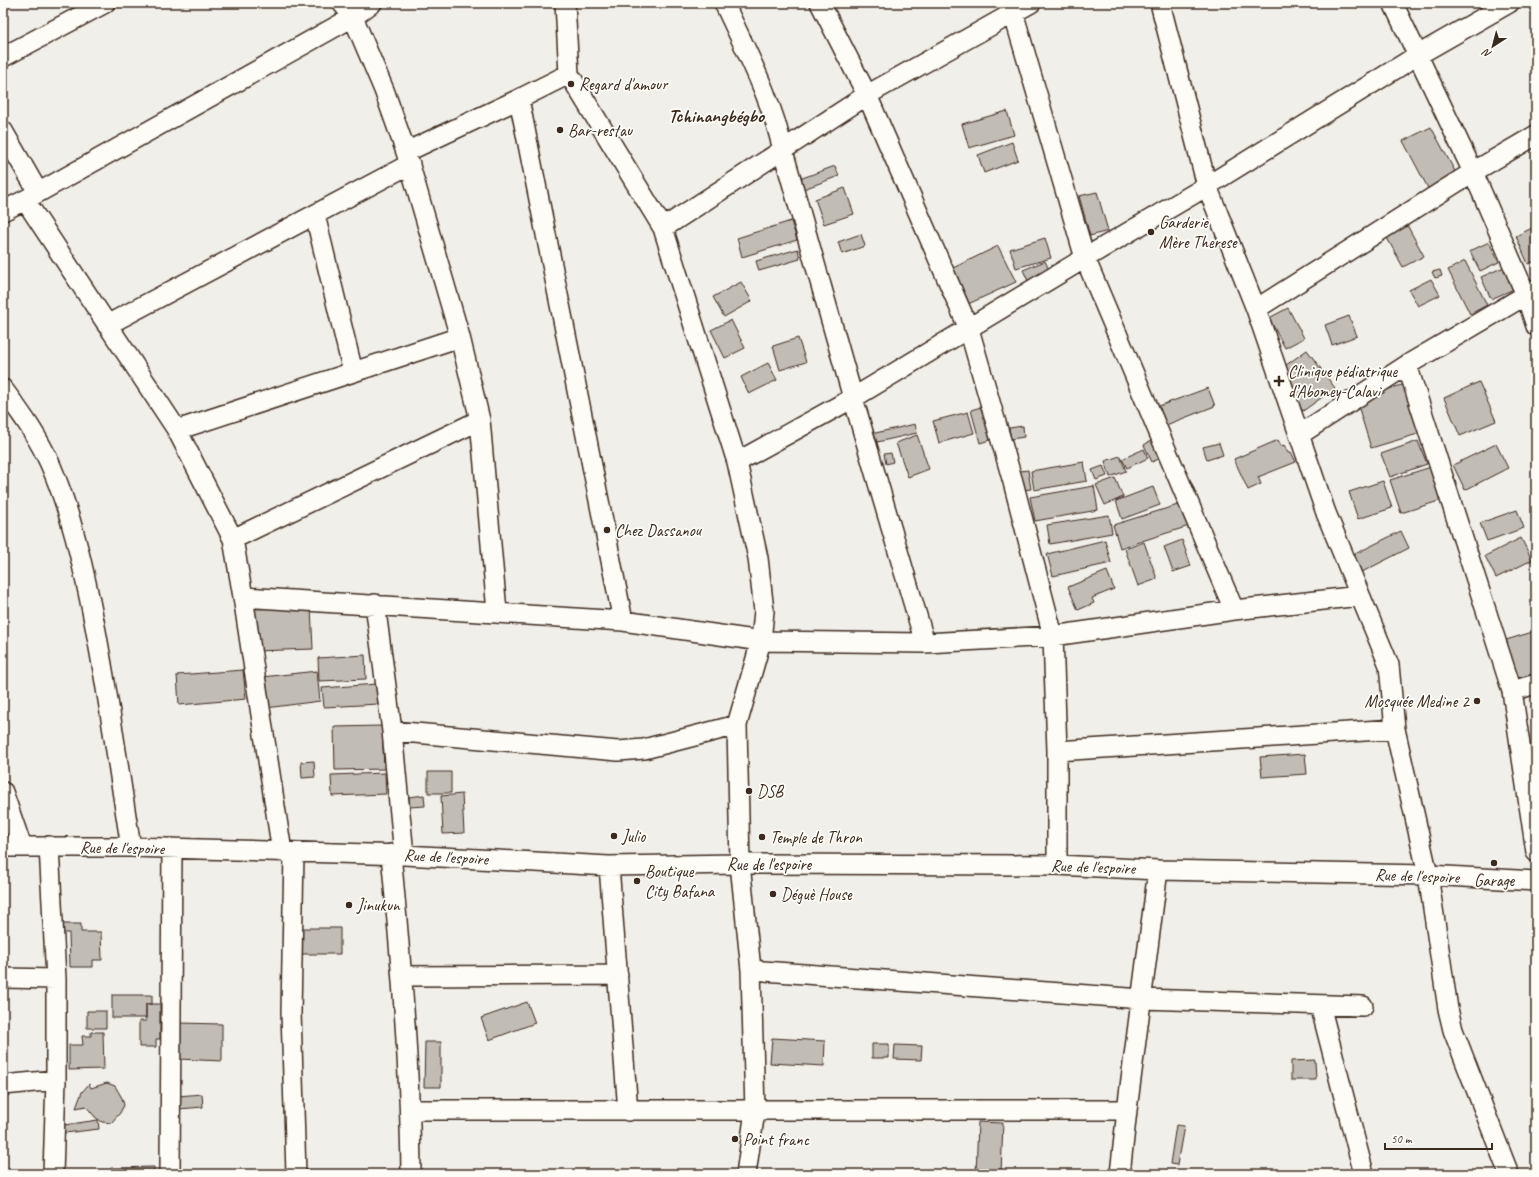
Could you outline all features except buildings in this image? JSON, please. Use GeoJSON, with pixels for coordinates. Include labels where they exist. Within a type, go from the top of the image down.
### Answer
{"type":"FeatureCollection","features":[{"type":"Feature","properties":{"kind":"street"},"geometry":{"type":"LineString","coordinates":[[3,57],[105,3]]}},
{"type":"Feature","properties":{"kind":"street"},"geometry":{"type":"LineString","coordinates":[[3,211],[32,196],[348,10],[372,3]]}},
{"type":"Feature","properties":{"kind":"street"},"geometry":{"type":"LineString","coordinates":[[565,3],[569,74],[663,228],[738,462],[758,558],[764,610],[761,641],[737,725],[740,864],[751,970],[755,1111],[746,1174]]}},
{"type":"Feature","properties":{"kind":"street"},"geometry":{"type":"LineString","coordinates":[[724,3],[767,98],[778,127],[783,151],[852,398],[925,643]]}},
{"type":"Feature","properties":{"kind":"street"},"geometry":{"type":"LineString","coordinates":[[820,3],[867,95],[969,329],[1013,482],[1053,636],[1057,751],[1057,865]]}},
{"type":"Feature","properties":{"kind":"street"},"geometry":{"type":"LineString","coordinates":[[663,228],[867,95],[1031,3]]}},
{"type":"Feature","properties":{"kind":"street"},"geometry":{"type":"LineString","coordinates":[[1160,3],[1207,186],[1256,309],[1326,513],[1388,665],[1395,729],[1428,875],[1448,1010],[1453,1030],[1509,1174]]}},
{"type":"Feature","properties":{"kind":"street"},"geometry":{"type":"LineString","coordinates":[[1393,3],[1531,292],[1536,326]]}},
{"type":"Feature","properties":{"kind":"street"},"geometry":{"type":"LineString","coordinates":[[738,462],[852,398],[969,329],[1207,186],[1418,55],[1509,3]]}},
{"type":"Feature","properties":{"kind":"street"},"geometry":{"type":"LineString","coordinates":[[348,10],[384,90],[408,158],[460,337],[480,420],[497,612]]}},
{"type":"Feature","properties":{"kind":"street"},"geometry":{"type":"LineString","coordinates":[[1013,12],[1085,258],[1234,610]]}},
{"type":"Feature","properties":{"kind":"street"},"geometry":{"type":"LineString","coordinates":[[107,325],[315,215],[408,158],[569,74]]}},
{"type":"Feature","properties":{"kind":"street"},"geometry":{"type":"LineString","coordinates":[[519,99],[623,621]]}},
{"type":"Feature","properties":{"kind":"street"},"geometry":{"type":"LineString","coordinates":[[3,131],[32,196],[107,325],[177,430],[233,539],[288,852],[290,1012],[296,1174]]}},
{"type":"Feature","properties":{"kind":"street"},"geometry":{"type":"LineString","coordinates":[[1256,309],[1473,172],[1536,135]]}},
{"type":"Feature","properties":{"kind":"street"},"geometry":{"type":"LineString","coordinates":[[315,215],[354,372]]}},
{"type":"Feature","properties":{"kind":"street"},"geometry":{"type":"LineString","coordinates":[[1299,435],[1407,365],[1531,292]]}},
{"type":"Feature","properties":{"kind":"street"},"geometry":{"type":"LineString","coordinates":[[177,430],[460,337]]}},
{"type":"Feature","properties":{"kind":"street"},"geometry":{"type":"LineString","coordinates":[[1407,365],[1512,691],[1536,852]]}},
{"type":"Feature","properties":{"kind":"street"},"geometry":{"type":"LineString","coordinates":[[3,389],[27,422],[50,465],[66,506],[79,549],[101,654],[131,847]]}},
{"type":"Feature","properties":{"kind":"street"},"geometry":{"type":"LineString","coordinates":[[233,539],[480,420]]}},
{"type":"Feature","properties":{"kind":"street"},"geometry":{"type":"LineString","coordinates":[[243,597],[375,604],[623,621],[761,641],[925,643],[1053,636],[1234,610],[1360,596]]}},
{"type":"Feature","properties":{"kind":"street"},"geometry":{"type":"LineString","coordinates":[[375,604],[392,731],[402,976],[410,1110],[411,1174]]}},
{"type":"Feature","properties":{"kind":"street"},"geometry":{"type":"LineString","coordinates":[[1512,691],[1536,684]]}},
{"type":"Feature","properties":{"kind":"street"},"geometry":{"type":"LineString","coordinates":[[392,731],[618,751],[644,749],[737,725]]}},
{"type":"Feature","properties":{"kind":"street"},"geometry":{"type":"LineString","coordinates":[[1057,751],[1395,729]]}},
{"type":"Feature","properties":{"kind":"street"},"geometry":{"type":"LineString","coordinates":[[3,792],[22,847]]}},
{"type":"Feature","properties":{"kind":"street"},"geometry":{"type":"LineString","coordinates":[[49,846],[56,979],[56,1080],[53,1174]]}},
{"type":"Feature","properties":{"kind":"street","name":"Rue de l'espoire"},"geometry":{"type":"LineString","coordinates":[[3,847],[131,847],[397,855],[609,866],[740,864],[1057,865],[1158,870],[1428,875],[1536,881]]}},
{"type":"Feature","properties":{"kind":"street"},"geometry":{"type":"LineString","coordinates":[[170,1174],[172,849]]}},
{"type":"Feature","properties":{"kind":"street"},"geometry":{"type":"LineString","coordinates":[[609,866],[628,1111]]}},
{"type":"Feature","properties":{"kind":"street"},"geometry":{"type":"LineString","coordinates":[[1120,1174],[1158,870]]}},
{"type":"Feature","properties":{"kind":"street"},"geometry":{"type":"LineString","coordinates":[[751,970],[1142,999],[1363,1006]]}},
{"type":"Feature","properties":{"kind":"street"},"geometry":{"type":"LineString","coordinates":[[402,976],[618,975]]}},
{"type":"Feature","properties":{"kind":"street"},"geometry":{"type":"LineString","coordinates":[[3,978],[56,979]]}},
{"type":"Feature","properties":{"kind":"street"},"geometry":{"type":"LineString","coordinates":[[1320,1005],[1364,1174]]}},
{"type":"Feature","properties":{"kind":"street"},"geometry":{"type":"LineString","coordinates":[[3,1085],[56,1080]]}},
{"type":"Feature","properties":{"kind":"street"},"geometry":{"type":"LineString","coordinates":[[410,1110],[1127,1110]]}},
{"type":"Feature","properties":{"kind":"place","name":"Regard d'amour"},"geometry":{"type":"Point","coordinates":[571,84]}},
{"type":"Feature","properties":{"kind":"place","name":"Bar-restau"},"geometry":{"type":"Point","coordinates":[560,130]}},
{"type":"Feature","properties":{"kind":"place","name":"Garderie Mère Therese"},"geometry":{"type":"Point","coordinates":[1151,232]}},
{"type":"Feature","properties":{"kind":"place","name":"Clinique pédiatrique d’Abomey-Calavi"},"geometry":{"type":"Point","coordinates":[1279,381]}},
{"type":"Feature","properties":{"kind":"place","name":"Chez Dassanou"},"geometry":{"type":"Point","coordinates":[607,530]}},
{"type":"Feature","properties":{"kind":"place","name":"Mosquée Medine 2"},"geometry":{"type":"Point","coordinates":[1477,701]}},
{"type":"Feature","properties":{"kind":"place","name":"DSB"},"geometry":{"type":"Point","coordinates":[749,791]}},
{"type":"Feature","properties":{"kind":"place","name":"Julio"},"geometry":{"type":"Point","coordinates":[614,836]}},
{"type":"Feature","properties":{"kind":"place","name":"Temple de Thron"},"geometry":{"type":"Point","coordinates":[762,837]}},
{"type":"Feature","properties":{"kind":"place","name":"Garage"},"geometry":{"type":"Point","coordinates":[1494,863]}},
{"type":"Feature","properties":{"kind":"place","name":"Boutique City Bafana"},"geometry":{"type":"Point","coordinates":[637,881]}},
{"type":"Feature","properties":{"kind":"place","name":"Déguè House"},"geometry":{"type":"Point","coordinates":[773,894]}},
{"type":"Feature","properties":{"kind":"place","name":"Jinukun"},"geometry":{"type":"Point","coordinates":[349,905]}},
{"type":"Feature","properties":{"kind":"place","name":"Point franc"},"geometry":{"type":"Point","coordinates":[735,1139]}},
{"type":"Feature","properties":{"kind":"district","name":"Tchinangbégbo"},"geometry":{"type":"Point","coordinates":[716,116]}}]}
